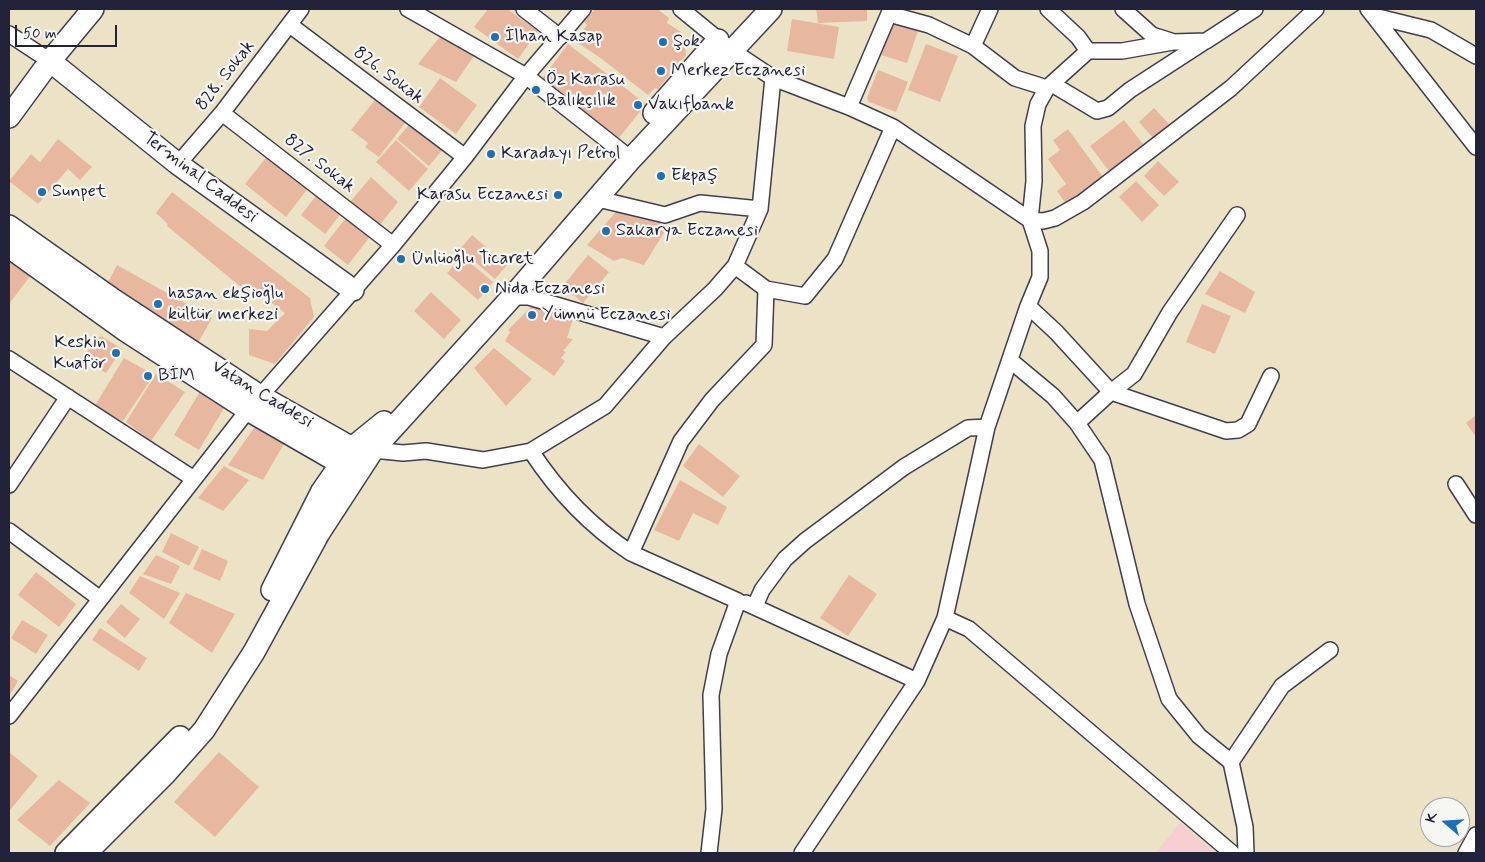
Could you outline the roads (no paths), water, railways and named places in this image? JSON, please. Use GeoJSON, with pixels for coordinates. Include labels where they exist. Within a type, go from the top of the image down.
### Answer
{"type":"FeatureCollection","features":[{"type":"Feature","properties":{"kind":"main road"},"geometry":{"type":"LineString","coordinates":[[9,117],[50,61],[94,9]]}},
{"type":"Feature","properties":{"kind":"main road"},"geometry":{"type":"LineString","coordinates":[[66,853],[181,736],[224,676],[322,491],[725,45],[771,9]]}},
{"type":"Feature","properties":{"kind":"main road","name":"Terminal Caddesi"},"geometry":{"type":"LineString","coordinates":[[50,61],[178,164],[353,290]]}},
{"type":"Feature","properties":{"kind":"main road"},"geometry":{"type":"LineString","coordinates":[[86,853],[166,774],[204,730],[254,652],[319,533],[350,462],[373,450],[512,297],[598,199],[626,155]]}},
{"type":"Feature","properties":{"kind":"main road","name":"Vatan Caddesi"},"geometry":{"type":"LineString","coordinates":[[9,226],[114,300],[254,403]]}},
{"type":"Feature","properties":{"kind":"main road","name":"Vatan Caddesi"},"geometry":{"type":"LineString","coordinates":[[9,246],[126,331],[254,403],[350,462]]}},
{"type":"Feature","properties":{"kind":"street","name":"828. Sokak"},"geometry":{"type":"LineString","coordinates":[[178,164],[222,113],[301,9]]}},
{"type":"Feature","properties":{"kind":"street"},"geometry":{"type":"LineString","coordinates":[[408,9],[526,76],[626,155]]}},
{"type":"Feature","properties":{"kind":"street"},"geometry":{"type":"LineString","coordinates":[[524,9],[560,37]]}},
{"type":"Feature","properties":{"kind":"street"},"geometry":{"type":"LineString","coordinates":[[9,716],[99,598],[254,403],[393,245],[465,157],[526,76],[583,9]]}},
{"type":"Feature","properties":{"kind":"street"},"geometry":{"type":"LineString","coordinates":[[682,9],[725,45],[773,78],[849,107],[893,127],[1030,220],[1043,221],[1055,218],[1091,197],[1231,88],[1316,9]]}},
{"type":"Feature","properties":{"kind":"street"},"geometry":{"type":"LineString","coordinates":[[973,46],[990,9]]}},
{"type":"Feature","properties":{"kind":"street"},"geometry":{"type":"LineString","coordinates":[[1048,9],[1078,37],[1088,50]]}},
{"type":"Feature","properties":{"kind":"street"},"geometry":{"type":"LineString","coordinates":[[1123,9],[1152,35],[1173,42]]}},
{"type":"Feature","properties":{"kind":"street"},"geometry":{"type":"LineString","coordinates":[[849,107],[890,11],[929,25],[973,46],[1015,78],[1050,86],[1097,111],[1108,108],[1130,90],[1255,9]]}},
{"type":"Feature","properties":{"kind":"street"},"geometry":{"type":"LineString","coordinates":[[1371,12],[1431,30],[1476,56]]}},
{"type":"Feature","properties":{"kind":"street"},"geometry":{"type":"LineString","coordinates":[[1371,12],[1476,147]]}},
{"type":"Feature","properties":{"kind":"street","name":"826. Sokak"},"geometry":{"type":"LineString","coordinates":[[290,25],[465,157]]}},
{"type":"Feature","properties":{"kind":"street"},"geometry":{"type":"LineString","coordinates":[[9,34],[50,61]]}},
{"type":"Feature","properties":{"kind":"street"},"geometry":{"type":"LineString","coordinates":[[802,853],[917,681],[945,618],[987,427],[1011,361],[1028,306],[1040,277],[1040,251],[1030,220],[1034,181],[1033,126],[1038,104],[1050,86],[1088,50],[1122,50],[1173,42],[1206,41]]}},
{"type":"Feature","properties":{"kind":"street"},"geometry":{"type":"LineString","coordinates":[[373,450],[403,453],[426,451],[484,460],[531,451],[606,406],[664,337],[715,289],[735,266],[760,209],[773,78]]}},
{"type":"Feature","properties":{"kind":"street","name":"827. Sokak"},"geometry":{"type":"LineString","coordinates":[[222,113],[393,245]]}},
{"type":"Feature","properties":{"kind":"street"},"geometry":{"type":"LineString","coordinates":[[735,266],[766,290],[805,296],[835,259],[893,127]]}},
{"type":"Feature","properties":{"kind":"street"},"geometry":{"type":"LineString","coordinates":[[598,199],[666,215],[700,203],[760,209]]}},
{"type":"Feature","properties":{"kind":"street"},"geometry":{"type":"LineString","coordinates":[[1077,422],[1134,374],[1170,312],[1237,215]]}},
{"type":"Feature","properties":{"kind":"street"},"geometry":{"type":"LineString","coordinates":[[631,553],[681,441],[712,400],[764,345],[766,290]]}},
{"type":"Feature","properties":{"kind":"street"},"geometry":{"type":"LineString","coordinates":[[512,297],[529,297],[664,337]]}},
{"type":"Feature","properties":{"kind":"street"},"geometry":{"type":"LineString","coordinates":[[1028,306],[1056,332],[1111,392],[1226,431],[1238,430],[1248,424],[1271,376]]}},
{"type":"Feature","properties":{"kind":"street"},"geometry":{"type":"LineString","coordinates":[[9,359],[194,479]]}},
{"type":"Feature","properties":{"kind":"street"},"geometry":{"type":"LineString","coordinates":[[1011,361],[1053,396],[1077,422],[1102,460],[1137,604],[1169,699],[1199,736],[1231,762],[1245,827],[1246,853]]}},
{"type":"Feature","properties":{"kind":"street"},"geometry":{"type":"LineString","coordinates":[[9,485],[68,397]]}},
{"type":"Feature","properties":{"kind":"street"},"geometry":{"type":"LineString","coordinates":[[755,606],[762,590],[785,559],[805,541],[904,467],[968,428],[987,427]]}},
{"type":"Feature","properties":{"kind":"street"},"geometry":{"type":"LineString","coordinates":[[531,451],[546,474],[575,507],[606,537],[631,553],[755,606],[917,681]]}},
{"type":"Feature","properties":{"kind":"street"},"geometry":{"type":"LineString","coordinates":[[1456,484],[1476,515]]}},
{"type":"Feature","properties":{"kind":"street"},"geometry":{"type":"LineString","coordinates":[[9,531],[99,598]]}},
{"type":"Feature","properties":{"kind":"street"},"geometry":{"type":"LineString","coordinates":[[709,853],[714,809],[711,696],[719,654],[738,600]]}},
{"type":"Feature","properties":{"kind":"street"},"geometry":{"type":"LineString","coordinates":[[945,618],[968,629],[1232,853]]}},
{"type":"Feature","properties":{"kind":"street"},"geometry":{"type":"LineString","coordinates":[[1231,762],[1282,686],[1330,650]]}},
{"type":"Feature","properties":{"kind":"street"},"geometry":{"type":"LineString","coordinates":[[1466,853],[1476,836]]}},
{"type":"Feature","properties":{"kind":"place","name":"İlhan Kasap"},"geometry":{"type":"Point","coordinates":[495,37]}},
{"type":"Feature","properties":{"kind":"place","name":"Şok"},"geometry":{"type":"Point","coordinates":[663,42]}},
{"type":"Feature","properties":{"kind":"place","name":"Merkez Eczanesi"},"geometry":{"type":"Point","coordinates":[661,71]}},
{"type":"Feature","properties":{"kind":"place","name":"Öz Karasu Balıkçılık"},"geometry":{"type":"Point","coordinates":[536,90]}},
{"type":"Feature","properties":{"kind":"place","name":"Vakıfbank"},"geometry":{"type":"Point","coordinates":[638,105]}},
{"type":"Feature","properties":{"kind":"place","name":"Karadayı Petrol"},"geometry":{"type":"Point","coordinates":[491,154]}},
{"type":"Feature","properties":{"kind":"place","name":"Ekpaş"},"geometry":{"type":"Point","coordinates":[661,176]}},
{"type":"Feature","properties":{"kind":"place","name":"Sunpet"},"geometry":{"type":"Point","coordinates":[42,192]}},
{"type":"Feature","properties":{"kind":"place","name":"Karasu Eczanesi"},"geometry":{"type":"Point","coordinates":[558,195]}},
{"type":"Feature","properties":{"kind":"place","name":"Sakarya Eczanesi"},"geometry":{"type":"Point","coordinates":[606,231]}},
{"type":"Feature","properties":{"kind":"place","name":"Ünlüoğlu Ticaret"},"geometry":{"type":"Point","coordinates":[401,259]}},
{"type":"Feature","properties":{"kind":"place","name":"Nida Eczanesi"},"geometry":{"type":"Point","coordinates":[485,289]}},
{"type":"Feature","properties":{"kind":"place","name":"hasan ekşioğlu kültür merkezi"},"geometry":{"type":"Point","coordinates":[158,304]}},
{"type":"Feature","properties":{"kind":"place","name":"Yümnü Eczanesi"},"geometry":{"type":"Point","coordinates":[532,315]}},
{"type":"Feature","properties":{"kind":"place","name":"Keskin Kuaför"},"geometry":{"type":"Point","coordinates":[116,353]}},
{"type":"Feature","properties":{"kind":"place","name":"BİM"},"geometry":{"type":"Point","coordinates":[148,376]}}]}
